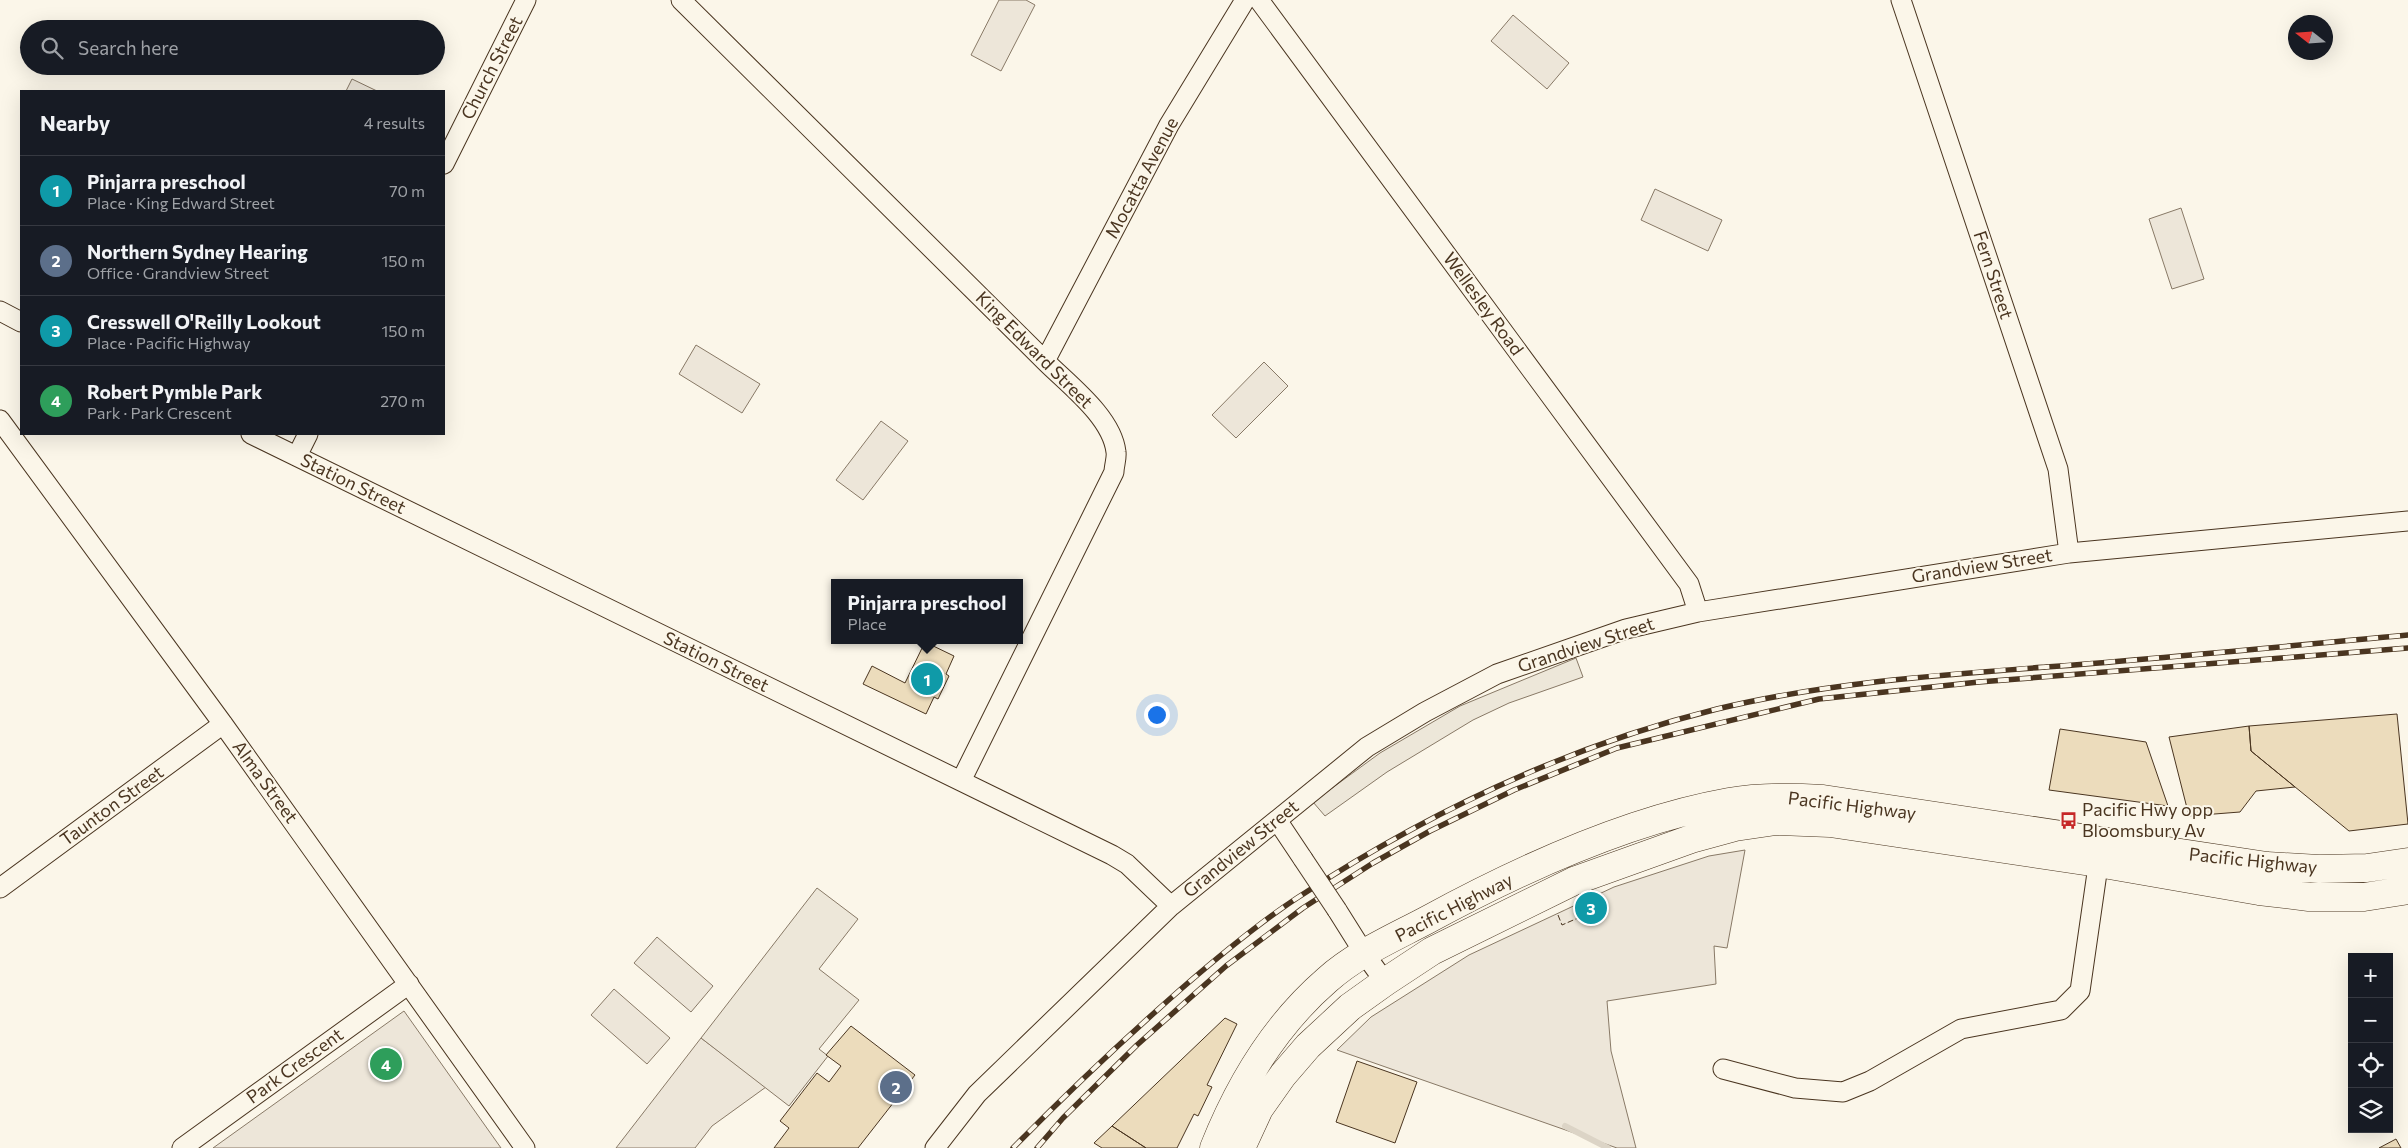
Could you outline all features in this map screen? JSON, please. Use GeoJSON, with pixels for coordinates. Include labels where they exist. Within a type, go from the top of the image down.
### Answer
{"type":"FeatureCollection","features":[{"type":"Feature","properties":{"kind":"highway","name":"Pacific Highway"},"geometry":{"type":"LineString","coordinates":[[1214,1148],[1242,1086],[1267,1046],[1298,1008],[1327,979],[1364,953],[1458,903],[1620,831],[1682,812],[1731,801],[1782,797],[1823,799],[2100,852],[2259,891],[2309,897],[2364,897],[2408,890]]}},
{"type":"Feature","properties":{"kind":"highway","name":"Pacific Highway"},"geometry":{"type":"LineString","coordinates":[[1240,1148],[1259,1109],[1308,1046],[1350,1007],[1385,982],[1432,952],[1574,881],[1691,839],[1736,827],[1776,821],[1830,823],[2100,852],[2284,867],[2367,868],[2408,862]]}},
{"type":"Feature","properties":{"kind":"street","name":"Church Street"},"geometry":{"type":"LineString","coordinates":[[445,162],[526,0]]}},
{"type":"Feature","properties":{"kind":"street","name":"King Edward Street"},"geometry":{"type":"LineString","coordinates":[[681,0],[1045,361],[1103,420],[1112,435],[1116,454],[1114,472],[961,781]]}},
{"type":"Feature","properties":{"kind":"street","name":"Mocatta Avenue"},"geometry":{"type":"LineString","coordinates":[[1045,361],[1169,125],[1245,0]]}},
{"type":"Feature","properties":{"kind":"street","name":"Wellesley Road"},"geometry":{"type":"LineString","coordinates":[[1259,0],[1689,584],[1698,612]]}},
{"type":"Feature","properties":{"kind":"street","name":"Fern Street"},"geometry":{"type":"LineString","coordinates":[[1902,0],[2058,469],[2069,553]]}},
{"type":"Feature","properties":{"kind":"street"},"geometry":{"type":"LineString","coordinates":[[0,311],[20,321]]}},
{"type":"Feature","properties":{"kind":"street","name":"Alma Street"},"geometry":{"type":"LineString","coordinates":[[0,420],[223,724],[525,1148]]}},
{"type":"Feature","properties":{"kind":"street","name":"Station Street"},"geometry":{"type":"LineString","coordinates":[[252,435],[1112,855],[1127,864],[1171,906]]}},
{"type":"Feature","properties":{"kind":"street"},"geometry":{"type":"LineString","coordinates":[[297,456],[308,435]]}},
{"type":"Feature","properties":{"kind":"street","name":"Grandview Street"},"geometry":{"type":"LineString","coordinates":[[935,1148],[978,1094],[1171,906],[1367,748],[1425,712],[1497,674],[1626,630],[1698,612],[2069,553],[2408,521]]}},
{"type":"Feature","properties":{"kind":"street","name":"Taunton Street"},"geometry":{"type":"LineString","coordinates":[[0,888],[223,724]]}},
{"type":"Feature","properties":{"kind":"street"},"geometry":{"type":"LineString","coordinates":[[1277,820],[1385,982]]}},
{"type":"Feature","properties":{"kind":"street"},"geometry":{"type":"LineString","coordinates":[[1723,1069],[1795,1088],[1843,1092],[1870,1081],[1961,1030],[2061,1010],[2080,992],[2100,852]]}},
{"type":"Feature","properties":{"kind":"street","name":"Park Crescent"},"geometry":{"type":"LineString","coordinates":[[182,1148],[409,984]]}},
{"type":"Feature","properties":{"kind":"shaded area"},"geometry":{"type":"Polygon","coordinates":[[[999,0],[1026,0],[1035,5],[1001,71],[971,55],[999,0]]]}},
{"type":"Feature","properties":{"kind":"shaded area"},"geometry":{"type":"Polygon","coordinates":[[[1513,15],[1569,63],[1547,89],[1491,41],[1513,15]]]}},
{"type":"Feature","properties":{"kind":"shaded area"},"geometry":{"type":"Polygon","coordinates":[[[352,79],[375,90],[346,90],[352,79]]]}},
{"type":"Feature","properties":{"kind":"shaded area"},"geometry":{"type":"Polygon","coordinates":[[[1655,189],[1722,220],[1708,251],[1641,220],[1655,189]]]}},
{"type":"Feature","properties":{"kind":"shaded area"},"geometry":{"type":"Polygon","coordinates":[[[2181,208],[2204,279],[2172,289],[2149,219],[2181,208]]]}},
{"type":"Feature","properties":{"kind":"shaded area"},"geometry":{"type":"Polygon","coordinates":[[[696,345],[760,384],[742,413],[679,374],[696,345]]]}},
{"type":"Feature","properties":{"kind":"shaded area"},"geometry":{"type":"Polygon","coordinates":[[[1264,362],[1288,386],[1236,438],[1212,415],[1264,362]]]}},
{"type":"Feature","properties":{"kind":"shaded area"},"geometry":{"type":"Polygon","coordinates":[[[881,421],[908,441],[863,500],[836,480],[881,421]]]}},
{"type":"Feature","properties":{"kind":"shaded area"},"geometry":{"type":"Polygon","coordinates":[[[1576,658],[1583,677],[1509,703],[1473,720],[1387,772],[1325,816],[1313,802],[1380,753],[1460,706],[1576,658]]]}},
{"type":"Feature","properties":{"kind":"shaded area"},"geometry":{"type":"Polygon","coordinates":[[[1745,850],[1727,948],[1714,946],[1716,984],[1607,1001],[1611,1051],[1636,1148],[1617,1148],[1337,1050],[1371,1017],[1469,955],[1614,887],[1709,856],[1745,850]]]}},
{"type":"Feature","properties":{"kind":"shaded area"},"geometry":{"type":"Polygon","coordinates":[[[817,888],[858,919],[819,969],[859,1000],[819,1049],[828,1056],[789,1106],[701,1038],[817,888]]]}},
{"type":"Feature","properties":{"kind":"shaded area"},"geometry":{"type":"Polygon","coordinates":[[[657,937],[713,986],[691,1012],[634,963],[657,937]]]}},
{"type":"Feature","properties":{"kind":"shaded area"},"geometry":{"type":"Polygon","coordinates":[[[614,989],[670,1038],[647,1064],[591,1015],[614,989]]]}},
{"type":"Feature","properties":{"kind":"shaded area"},"geometry":{"type":"Polygon","coordinates":[[[404,1011],[501,1148],[213,1148],[404,1011]]]}},
{"type":"Feature","properties":{"kind":"shaded area"},"geometry":{"type":"Polygon","coordinates":[[[701,1038],[766,1087],[712,1126],[695,1148],[616,1148],[701,1038]]]}},
{"type":"Feature","properties":{"kind":"building"},"geometry":{"type":"Polygon","coordinates":[[[924,644],[929,644],[954,656],[946,674],[949,676],[938,699],[934,697],[926,714],[863,684],[872,666],[905,683],[924,644]]]}},
{"type":"Feature","properties":{"kind":"building"},"geometry":{"type":"Polygon","coordinates":[[[2397,714],[2408,824],[2349,831],[2251,751],[2249,726],[2397,714]]]}},
{"type":"Feature","properties":{"kind":"building"},"geometry":{"type":"Polygon","coordinates":[[[2249,726],[2251,751],[2295,787],[2256,791],[2240,812],[2189,816],[2169,737],[2249,726]]]}},
{"type":"Feature","properties":{"kind":"building"},"geometry":{"type":"Polygon","coordinates":[[[2060,729],[2146,742],[2168,806],[2049,790],[2060,729]]]}},
{"type":"Feature","properties":{"kind":"building"},"geometry":{"type":"Polygon","coordinates":[[[1225,1018],[1237,1024],[1207,1085],[1212,1087],[1198,1116],[1194,1114],[1177,1148],[1146,1148],[1112,1126],[1225,1018]]]}},
{"type":"Feature","properties":{"kind":"building"},"geometry":{"type":"Polygon","coordinates":[[[851,1026],[915,1075],[858,1148],[774,1148],[789,1128],[780,1121],[817,1073],[829,1082],[841,1066],[826,1055],[851,1026]]]}},
{"type":"Feature","properties":{"kind":"building"},"geometry":{"type":"Polygon","coordinates":[[[1357,1061],[1417,1082],[1395,1143],[1336,1122],[1357,1061]]]}},
{"type":"Feature","properties":{"kind":"building"},"geometry":{"type":"Polygon","coordinates":[[[1112,1126],[1146,1148],[1102,1148],[1094,1143],[1112,1126]]]}},
{"type":"Feature","properties":{"kind":"building"},"geometry":{"type":"Polygon","coordinates":[[[2396,1139],[2401,1148],[2379,1148],[2396,1139]]]}},
{"type":"Feature","properties":{"kind":"waterway"},"geometry":{"type":"LineString","coordinates":[[1565,1126],[1608,1148]]}},
{"type":"Feature","properties":{"kind":"railway"},"geometry":{"type":"LineString","coordinates":[[1013,1148],[1159,1008],[1223,953],[1282,908],[1346,867],[1447,811],[1552,763],[1607,742],[1661,724],[1717,709],[1840,686],[1922,677],[2137,660],[2408,635]]}},
{"type":"Feature","properties":{"kind":"railway"},"geometry":{"type":"LineString","coordinates":[[1037,1148],[1063,1118],[1137,1045],[1226,966],[1303,908],[1373,863],[1430,831],[1514,790],[1617,748],[1819,699],[1979,682],[2408,648]]}},
{"type":"Feature","properties":{"kind":"fence"},"geometry":{"type":"LineString","coordinates":[[1558,915],[1562,925],[1603,907],[1598,896]]}},
{"type":"Feature","properties":{"kind":"place","name":"Pinjarra preschool"},"geometry":{"type":"Point","coordinates":[927,679]}},
{"type":"Feature","properties":{"kind":"place","name":"Pacific Hwy opp Bloomsbury Av"},"geometry":{"type":"Point","coordinates":[2068,820]}},
{"type":"Feature","properties":{"kind":"place","name":"Cresswell O'Reilly Lookout"},"geometry":{"type":"Point","coordinates":[1591,908]}},
{"type":"Feature","properties":{"kind":"place","name":"Robert Pymble Park"},"geometry":{"type":"Point","coordinates":[386,1064]}},
{"type":"Feature","properties":{"kind":"place","name":"Northern Sydney Hearing"},"geometry":{"type":"Point","coordinates":[896,1087]}}]}
